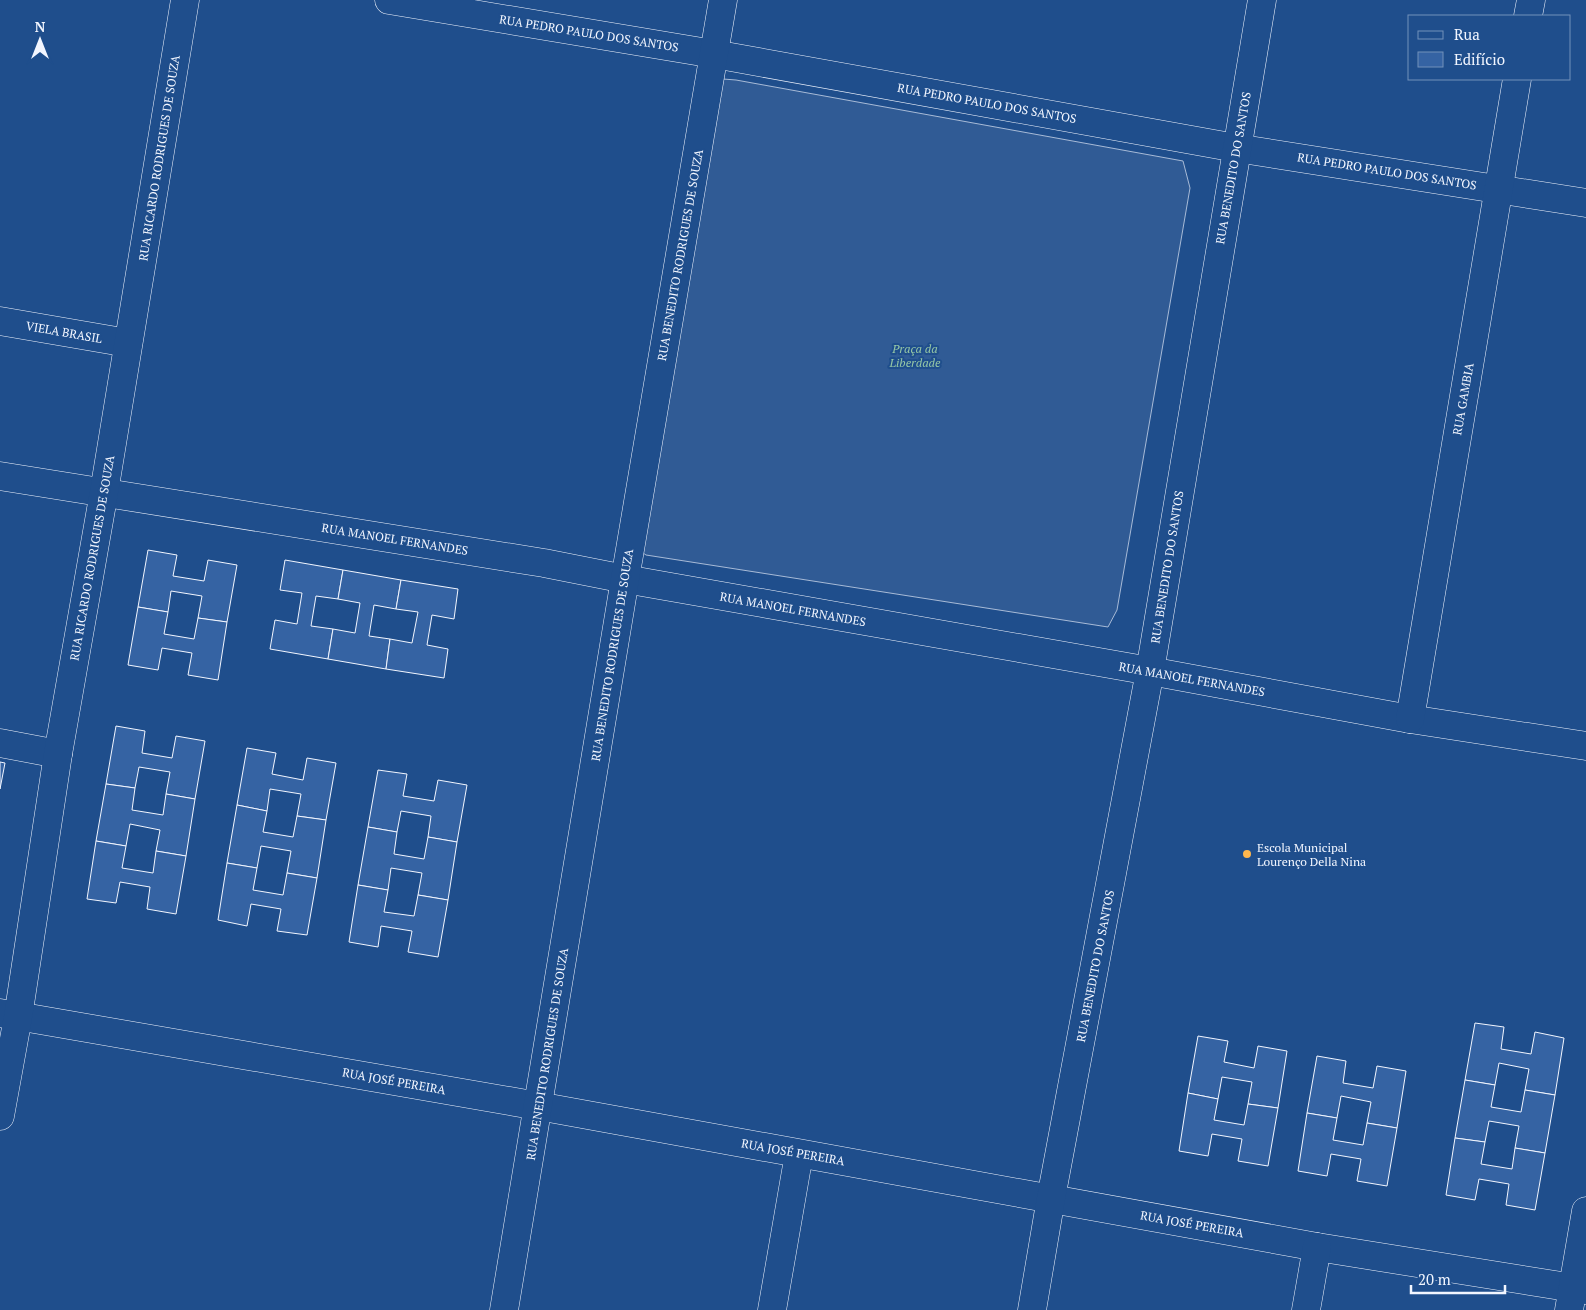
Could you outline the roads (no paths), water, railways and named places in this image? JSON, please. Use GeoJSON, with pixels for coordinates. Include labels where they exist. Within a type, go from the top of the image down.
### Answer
{"type":"FeatureCollection","features":[{"type":"Feature","properties":{"kind":"street","name":"RUA RICARDO RODRIGUES DE SOUZA"},"geometry":{"type":"LineString","coordinates":[[0,1116],[9,1015],[58,754],[104,492],[185,0]]}},
{"type":"Feature","properties":{"kind":"street","name":"RUA PEDRO PAULO DOS SANTOS"},"geometry":{"type":"LineString","coordinates":[[389,0],[714,54],[1236,148],[1586,203]]}},
{"type":"Feature","properties":{"kind":"street","name":"RUA BENEDITO RODRIGUES DE SOUZA"},"geometry":{"type":"LineString","coordinates":[[504,1310],[624,579],[723,0]]}},
{"type":"Feature","properties":{"kind":"street","name":"RUA BENEDITO DO SANTOS"},"geometry":{"type":"LineString","coordinates":[[1032,1310],[1051,1198],[1150,671],[1262,0]]}},
{"type":"Feature","properties":{"kind":"street"},"geometry":{"type":"LineString","coordinates":[[1528,15],[1531,0]]}},
{"type":"Feature","properties":{"kind":"street","name":"RUA GAMBIA"},"geometry":{"type":"LineString","coordinates":[[1410,719],[1517,80]]}},
{"type":"Feature","properties":{"kind":"street","name":"VIELA BRASIL"},"geometry":{"type":"LineString","coordinates":[[0,321],[128,343]]}},
{"type":"Feature","properties":{"kind":"street","name":"RUA MANOEL FERNANDES"},"geometry":{"type":"LineString","coordinates":[[0,476],[544,563],[624,579],[1150,671],[1410,719],[1586,746]]}},
{"type":"Feature","properties":{"kind":"street"},"geometry":{"type":"LineString","coordinates":[[0,743],[58,754]]}},
{"type":"Feature","properties":{"kind":"street","name":"RUA JOSÉ PEREIRA"},"geometry":{"type":"LineString","coordinates":[[9,1015],[538,1106],[1051,1198],[1576,1296]]}},
{"type":"Feature","properties":{"kind":"street"},"geometry":{"type":"LineString","coordinates":[[772,1310],[799,1154]]}},
{"type":"Feature","properties":{"kind":"street"},"geometry":{"type":"LineString","coordinates":[[1576,1296],[1586,1211]]}},
{"type":"Feature","properties":{"kind":"street"},"geometry":{"type":"LineString","coordinates":[[1306,1310],[1317,1247]]}},
{"type":"Feature","properties":{"kind":"place","name":"Escola Municipal Lourenço Della Nina"},"geometry":{"type":"Point","coordinates":[1247,854]}},
{"type":"Feature","properties":{"kind":"park label","name":"Praça da Liberdade"},"geometry":{"type":"Point","coordinates":[915,355]}}]}
